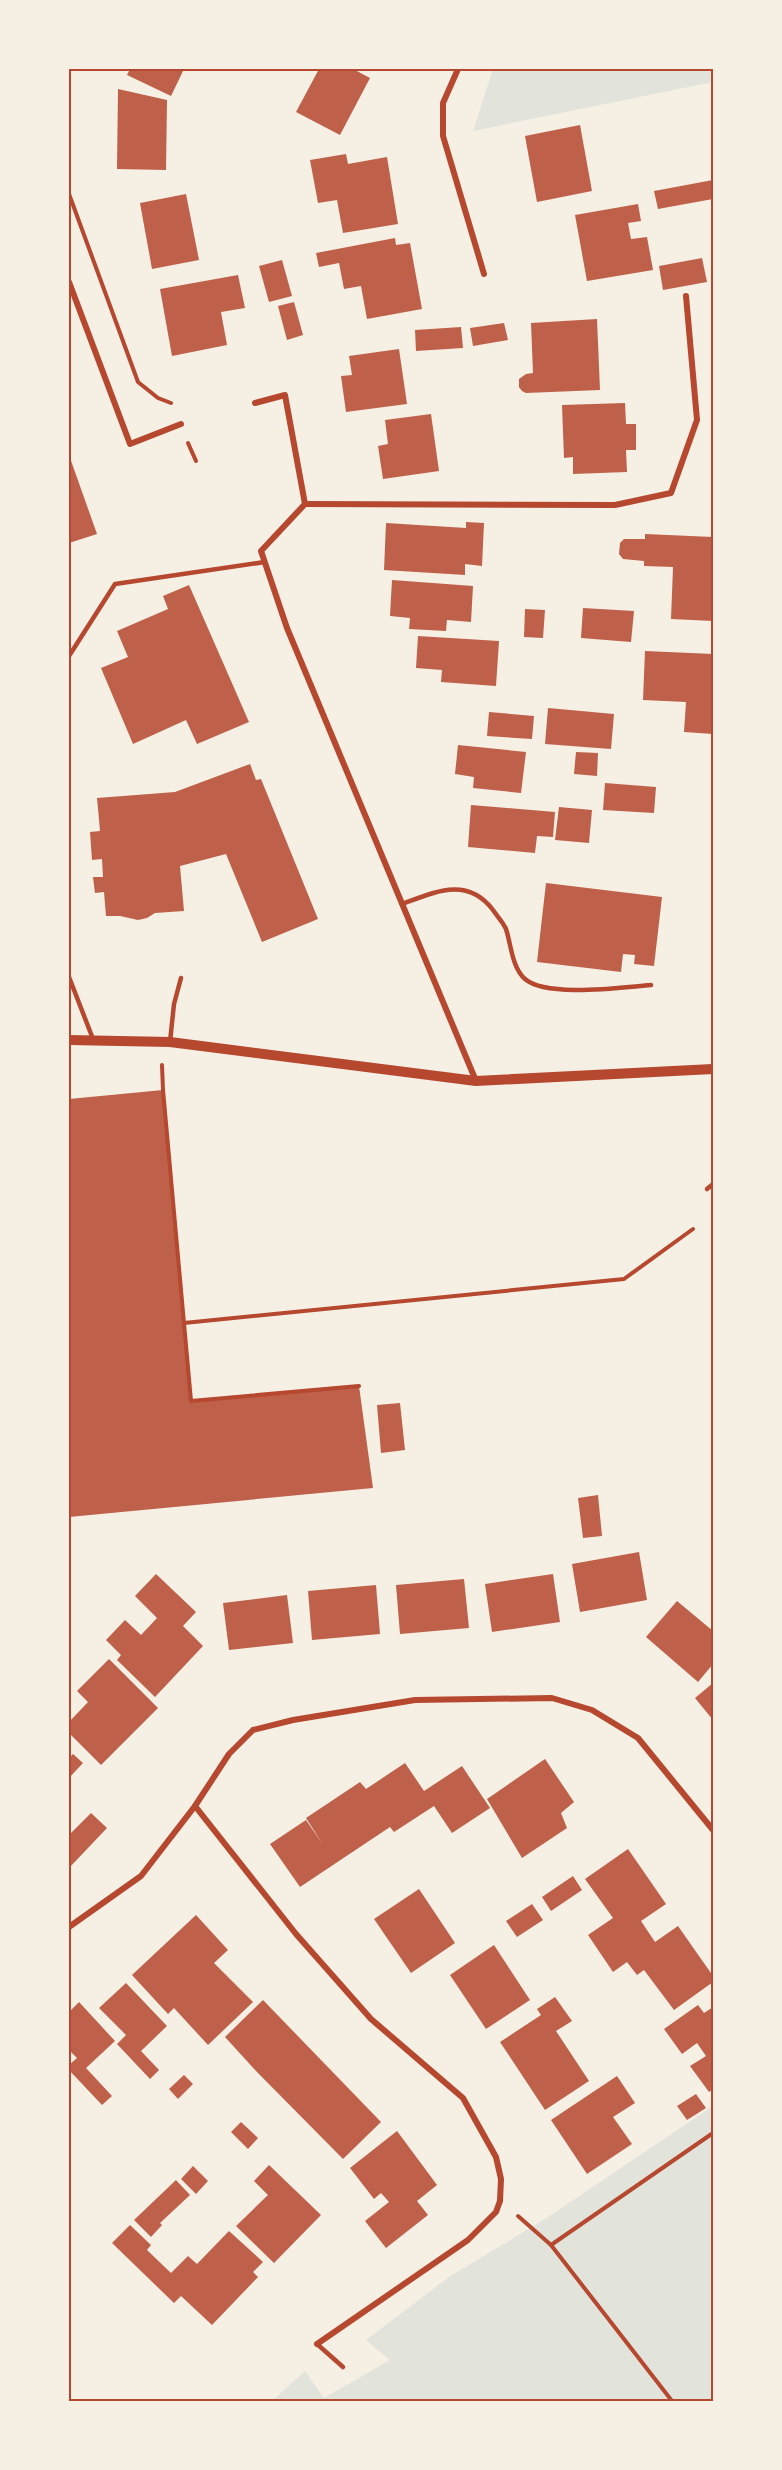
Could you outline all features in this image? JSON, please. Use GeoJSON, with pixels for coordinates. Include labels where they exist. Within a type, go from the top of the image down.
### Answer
{"type":"FeatureCollection","features":[{"type":"Feature","properties":{"kind":"street"},"geometry":{"type":"LineString","coordinates":[[458,69],[443,103],[443,136],[484,274]]}},
{"type":"Feature","properties":{"kind":"street"},"geometry":{"type":"LineString","coordinates":[[69,282],[130,444],[181,423]]}},
{"type":"Feature","properties":{"kind":"street"},"geometry":{"type":"LineString","coordinates":[[476,1081],[287,628],[261,551],[305,504],[615,505],[671,493],[697,420],[686,296]]}},
{"type":"Feature","properties":{"kind":"street"},"geometry":{"type":"LineString","coordinates":[[255,403],[285,395],[305,504]]}},
{"type":"Feature","properties":{"kind":"street"},"geometry":{"type":"LineString","coordinates":[[69,1040],[167,1041],[476,1081],[713,1069]]}},
{"type":"Feature","properties":{"kind":"street"},"geometry":{"type":"LineString","coordinates":[[69,1927],[141,1876],[195,1806],[229,1754],[253,1731],[293,1720],[415,1701],[552,1698],[592,1710],[638,1738],[713,1830]]}},
{"type":"Feature","properties":{"kind":"street"},"geometry":{"type":"LineString","coordinates":[[195,1806],[296,1934],[371,2019],[463,2098],[496,2157],[501,2179],[500,2201],[492,2217],[468,2240],[316,2344]]}},
{"type":"Feature","properties":{"kind":"lane"},"geometry":{"type":"LineString","coordinates":[[69,656],[115,584],[265,562]]}},
{"type":"Feature","properties":{"kind":"lane"},"geometry":{"type":"LineString","coordinates":[[402,904],[439,890],[464,889],[485,900],[505,926],[517,968],[526,980],[547,987],[569,990],[651,985]]}},
{"type":"Feature","properties":{"kind":"lane"},"geometry":{"type":"LineString","coordinates":[[69,977],[93,1039]]}},
{"type":"Feature","properties":{"kind":"lane"},"geometry":{"type":"LineString","coordinates":[[167,1041],[181,978]]}},
{"type":"Feature","properties":{"kind":"lane"},"geometry":{"type":"LineString","coordinates":[[707,1189],[713,1184]]}},
{"type":"Feature","properties":{"kind":"lane"},"geometry":{"type":"LineString","coordinates":[[316,2344],[343,2367]]}},
{"type":"Feature","properties":{"kind":"path"},"geometry":{"type":"LineString","coordinates":[[69,194],[138,382],[158,398],[173,404],[181,423]]}},
{"type":"Feature","properties":{"kind":"path"},"geometry":{"type":"LineString","coordinates":[[167,1041],[163,1090],[191,1401],[359,1386]]}},
{"type":"Feature","properties":{"kind":"path"},"geometry":{"type":"LineString","coordinates":[[184,1323],[624,1279],[693,1228]]}},
{"type":"Feature","properties":{"kind":"path"},"geometry":{"type":"LineString","coordinates":[[551,2245],[713,2133]]}},
{"type":"Feature","properties":{"kind":"path"},"geometry":{"type":"LineString","coordinates":[[500,2201],[551,2245],[672,2401]]}},
{"type":"Feature","properties":{"kind":"shaded area"},"geometry":{"type":"Polygon","coordinates":[[[493,69],[713,69],[713,82],[473,131],[493,69]]]}},
{"type":"Feature","properties":{"kind":"shaded area"},"geometry":{"type":"Polygon","coordinates":[[[713,2106],[713,2401],[273,2400],[305,2371],[324,2398],[390,2360],[366,2340],[449,2277],[545,2219],[713,2106]]]}},
{"type":"Feature","properties":{"kind":"building"},"geometry":{"type":"Polygon","coordinates":[[[130,69],[184,69],[171,96],[127,75],[130,69]]]}},
{"type":"Feature","properties":{"kind":"building"},"geometry":{"type":"Polygon","coordinates":[[[319,69],[353,69],[370,78],[340,135],[296,112],[319,69]]]}},
{"type":"Feature","properties":{"kind":"building"},"geometry":{"type":"Polygon","coordinates":[[[118,89],[167,100],[166,170],[117,169],[118,89]]]}},
{"type":"Feature","properties":{"kind":"building"},"geometry":{"type":"Polygon","coordinates":[[[580,125],[592,191],[537,202],[525,136],[580,125]]]}},
{"type":"Feature","properties":{"kind":"building"},"geometry":{"type":"Polygon","coordinates":[[[346,154],[348,164],[387,157],[398,224],[343,233],[337,200],[318,203],[310,160],[346,154]]]}},
{"type":"Feature","properties":{"kind":"building"},"geometry":{"type":"Polygon","coordinates":[[[713,180],[713,199],[658,209],[654,191],[713,180]]]}},
{"type":"Feature","properties":{"kind":"building"},"geometry":{"type":"Polygon","coordinates":[[[186,194],[199,260],[152,269],[140,203],[186,194]]]}},
{"type":"Feature","properties":{"kind":"building"},"geometry":{"type":"Polygon","coordinates":[[[638,204],[641,221],[628,223],[631,239],[647,237],[653,270],[587,281],[575,215],[638,204]]]}},
{"type":"Feature","properties":{"kind":"building"},"geometry":{"type":"Polygon","coordinates":[[[395,238],[396,245],[410,243],[422,309],[367,319],[361,286],[344,289],[339,263],[319,267],[316,253],[395,238]]]}},
{"type":"Feature","properties":{"kind":"building"},"geometry":{"type":"Polygon","coordinates":[[[702,258],[707,282],[663,290],[659,266],[702,258]]]}},
{"type":"Feature","properties":{"kind":"building"},"geometry":{"type":"Polygon","coordinates":[[[282,260],[292,296],[269,302],[259,266],[282,260]]]}},
{"type":"Feature","properties":{"kind":"building"},"geometry":{"type":"Polygon","coordinates":[[[238,275],[245,308],[221,312],[227,345],[172,356],[160,289],[238,275]]]}},
{"type":"Feature","properties":{"kind":"building"},"geometry":{"type":"Polygon","coordinates":[[[294,302],[303,335],[287,340],[278,306],[294,302]]]}},
{"type":"Feature","properties":{"kind":"building"},"geometry":{"type":"Polygon","coordinates":[[[597,319],[600,390],[526,393],[522,391],[519,387],[519,379],[526,374],[533,373],[531,323],[597,319]]]}},
{"type":"Feature","properties":{"kind":"building"},"geometry":{"type":"Polygon","coordinates":[[[504,323],[508,340],[473,346],[470,328],[504,323]]]}},
{"type":"Feature","properties":{"kind":"building"},"geometry":{"type":"Polygon","coordinates":[[[461,327],[463,348],[416,351],[415,330],[461,327]]]}},
{"type":"Feature","properties":{"kind":"building"},"geometry":{"type":"Polygon","coordinates":[[[399,349],[407,404],[346,412],[341,376],[352,375],[349,356],[399,349]]]}},
{"type":"Feature","properties":{"kind":"building"},"geometry":{"type":"Polygon","coordinates":[[[625,403],[626,424],[636,424],[636,450],[626,450],[627,472],[573,474],[573,457],[564,458],[562,405],[625,403]]]}},
{"type":"Feature","properties":{"kind":"building"},"geometry":{"type":"Polygon","coordinates":[[[431,414],[439,471],[383,479],[378,446],[388,444],[385,420],[431,414]]]}},
{"type":"Feature","properties":{"kind":"building"},"geometry":{"type":"Polygon","coordinates":[[[69,455],[97,534],[69,543],[69,455]]]}},
{"type":"Feature","properties":{"kind":"building"},"geometry":{"type":"Polygon","coordinates":[[[466,522],[484,523],[482,566],[465,564],[465,575],[384,570],[386,523],[466,528],[466,522]]]}},
{"type":"Feature","properties":{"kind":"building"},"geometry":{"type":"Polygon","coordinates":[[[645,534],[713,537],[713,621],[671,619],[673,567],[644,566],[644,561],[623,559],[619,554],[620,543],[624,539],[645,539],[645,534]]]}},
{"type":"Feature","properties":{"kind":"building"},"geometry":{"type":"Polygon","coordinates":[[[392,580],[473,586],[471,622],[447,620],[446,631],[409,629],[410,618],[390,616],[392,580]]]}},
{"type":"Feature","properties":{"kind":"building"},"geometry":{"type":"Polygon","coordinates":[[[189,585],[249,722],[197,744],[186,720],[133,744],[101,668],[128,657],[117,631],[168,609],[163,596],[189,585]]]}},
{"type":"Feature","properties":{"kind":"building"},"geometry":{"type":"Polygon","coordinates":[[[583,608],[634,611],[631,642],[581,638],[583,608]]]}},
{"type":"Feature","properties":{"kind":"building"},"geometry":{"type":"Polygon","coordinates":[[[525,609],[545,610],[543,638],[524,637],[525,609]]]}},
{"type":"Feature","properties":{"kind":"building"},"geometry":{"type":"Polygon","coordinates":[[[418,636],[499,641],[496,686],[441,682],[442,670],[416,668],[418,636]]]}},
{"type":"Feature","properties":{"kind":"building"},"geometry":{"type":"Polygon","coordinates":[[[645,651],[713,654],[713,734],[684,732],[686,702],[643,700],[645,651]]]}},
{"type":"Feature","properties":{"kind":"building"},"geometry":{"type":"Polygon","coordinates":[[[548,708],[614,714],[611,749],[545,744],[548,708]]]}},
{"type":"Feature","properties":{"kind":"building"},"geometry":{"type":"Polygon","coordinates":[[[489,712],[534,716],[532,739],[487,736],[489,712]]]}},
{"type":"Feature","properties":{"kind":"building"},"geometry":{"type":"Polygon","coordinates":[[[458,745],[526,752],[521,793],[473,788],[474,777],[455,774],[458,745]]]}},
{"type":"Feature","properties":{"kind":"building"},"geometry":{"type":"Polygon","coordinates":[[[576,752],[598,753],[597,776],[574,774],[576,752]]]}},
{"type":"Feature","properties":{"kind":"building"},"geometry":{"type":"Polygon","coordinates":[[[250,764],[256,780],[261,779],[318,919],[262,942],[226,854],[180,866],[184,911],[155,913],[138,920],[106,916],[104,892],[95,893],[93,877],[103,877],[102,859],[92,860],[90,832],[100,831],[97,798],[175,792],[250,764]]]}},
{"type":"Feature","properties":{"kind":"building"},"geometry":{"type":"Polygon","coordinates":[[[605,783],[656,787],[654,813],[603,810],[605,783]]]}},
{"type":"Feature","properties":{"kind":"building"},"geometry":{"type":"Polygon","coordinates":[[[471,805],[555,812],[553,837],[537,836],[535,853],[468,847],[471,805]]]}},
{"type":"Feature","properties":{"kind":"building"},"geometry":{"type":"Polygon","coordinates":[[[559,807],[592,810],[589,843],[555,840],[559,807]]]}},
{"type":"Feature","properties":{"kind":"building"},"geometry":{"type":"Polygon","coordinates":[[[546,883],[662,897],[654,966],[634,964],[635,955],[623,954],[621,972],[537,962],[546,883]]]}},
{"type":"Feature","properties":{"kind":"building"},"geometry":{"type":"Polygon","coordinates":[[[163,1090],[191,1401],[359,1386],[373,1488],[69,1517],[69,1099],[163,1090]]]}},
{"type":"Feature","properties":{"kind":"building"},"geometry":{"type":"Polygon","coordinates":[[[400,1403],[405,1450],[381,1453],[377,1405],[400,1403]]]}},
{"type":"Feature","properties":{"kind":"building"},"geometry":{"type":"Polygon","coordinates":[[[598,1495],[602,1536],[583,1538],[578,1498],[598,1495]]]}},
{"type":"Feature","properties":{"kind":"building"},"geometry":{"type":"Polygon","coordinates":[[[639,1552],[647,1600],[580,1612],[572,1564],[639,1552]]]}},
{"type":"Feature","properties":{"kind":"building"},"geometry":{"type":"Polygon","coordinates":[[[156,1574],[196,1612],[183,1626],[203,1646],[155,1697],[117,1660],[121,1655],[106,1640],[125,1620],[141,1635],[157,1618],[135,1596],[156,1574]]]}},
{"type":"Feature","properties":{"kind":"building"},"geometry":{"type":"Polygon","coordinates":[[[553,1574],[560,1622],[492,1632],[485,1584],[553,1574]]]}},
{"type":"Feature","properties":{"kind":"building"},"geometry":{"type":"Polygon","coordinates":[[[464,1579],[469,1628],[400,1634],[396,1585],[464,1579]]]}},
{"type":"Feature","properties":{"kind":"building"},"geometry":{"type":"Polygon","coordinates":[[[376,1585],[380,1634],[312,1640],[308,1591],[376,1585]]]}},
{"type":"Feature","properties":{"kind":"building"},"geometry":{"type":"Polygon","coordinates":[[[287,1595],[293,1643],[229,1650],[223,1603],[287,1595]]]}},
{"type":"Feature","properties":{"kind":"building"},"geometry":{"type":"Polygon","coordinates":[[[677,1601],[713,1631],[713,1664],[698,1682],[646,1637],[677,1601]]]}},
{"type":"Feature","properties":{"kind":"building"},"geometry":{"type":"Polygon","coordinates":[[[109,1659],[158,1708],[101,1765],[69,1733],[69,1722],[88,1702],[77,1691],[109,1659]]]}},
{"type":"Feature","properties":{"kind":"building"},"geometry":{"type":"Polygon","coordinates":[[[713,1683],[713,1720],[695,1698],[713,1683]]]}},
{"type":"Feature","properties":{"kind":"building"},"geometry":{"type":"Polygon","coordinates":[[[73,1754],[83,1763],[69,1778],[69,1758],[73,1754]]]}},
{"type":"Feature","properties":{"kind":"building"},"geometry":{"type":"Polygon","coordinates":[[[545,1759],[574,1802],[561,1813],[567,1828],[522,1858],[487,1799],[545,1759]]]}},
{"type":"Feature","properties":{"kind":"building"},"geometry":{"type":"Polygon","coordinates":[[[405,1763],[424,1791],[462,1766],[490,1808],[452,1833],[434,1806],[394,1832],[390,1827],[300,1887],[270,1844],[306,1820],[322,1843],[306,1818],[360,1782],[366,1789],[405,1763]]]}},
{"type":"Feature","properties":{"kind":"building"},"geometry":{"type":"Polygon","coordinates":[[[91,1813],[107,1828],[69,1868],[69,1831],[71,1833],[91,1813]]]}},
{"type":"Feature","properties":{"kind":"building"},"geometry":{"type":"Polygon","coordinates":[[[628,1849],[666,1904],[641,1921],[655,1942],[678,1926],[713,1976],[713,1982],[674,2010],[644,1970],[637,1975],[627,1962],[613,1972],[588,1935],[613,1918],[585,1879],[628,1849]]]}},
{"type":"Feature","properties":{"kind":"building"},"geometry":{"type":"Polygon","coordinates":[[[573,1876],[582,1890],[551,1911],[542,1897],[573,1876]]]}},
{"type":"Feature","properties":{"kind":"building"},"geometry":{"type":"Polygon","coordinates":[[[419,1889],[455,1943],[411,1973],[374,1919],[419,1889]]]}},
{"type":"Feature","properties":{"kind":"building"},"geometry":{"type":"Polygon","coordinates":[[[532,1904],[543,1920],[517,1937],[506,1921],[532,1904]]]}},
{"type":"Feature","properties":{"kind":"building"},"geometry":{"type":"Polygon","coordinates":[[[196,1915],[228,1950],[214,1963],[253,2002],[208,2045],[174,2008],[168,2014],[132,1975],[196,1915]]]}},
{"type":"Feature","properties":{"kind":"building"},"geometry":{"type":"Polygon","coordinates":[[[494,1945],[530,2000],[486,2029],[450,1975],[494,1945]]]}},
{"type":"Feature","properties":{"kind":"building"},"geometry":{"type":"Polygon","coordinates":[[[126,1983],[167,2026],[141,2051],[159,2070],[150,2079],[117,2044],[126,2035],[99,2008],[126,1983]]]}},
{"type":"Feature","properties":{"kind":"building"},"geometry":{"type":"Polygon","coordinates":[[[555,1997],[572,2021],[556,2031],[589,2081],[545,2110],[500,2042],[541,2015],[537,2009],[555,1997]]]}},
{"type":"Feature","properties":{"kind":"building"},"geometry":{"type":"Polygon","coordinates":[[[263,2000],[381,2122],[343,2159],[225,2037],[263,2000]]]}},
{"type":"Feature","properties":{"kind":"building"},"geometry":{"type":"Polygon","coordinates":[[[79,2002],[115,2041],[86,2068],[112,2096],[102,2105],[69,2070],[69,2065],[77,2058],[69,2050],[69,2012],[79,2002]]]}},
{"type":"Feature","properties":{"kind":"building"},"geometry":{"type":"Polygon","coordinates":[[[698,2005],[704,2013],[713,2007],[713,2089],[709,2092],[690,2066],[706,2056],[697,2043],[682,2054],[664,2029],[698,2005]]]}},
{"type":"Feature","properties":{"kind":"building"},"geometry":{"type":"Polygon","coordinates":[[[184,2075],[193,2084],[178,2099],[169,2089],[184,2075]]]}},
{"type":"Feature","properties":{"kind":"building"},"geometry":{"type":"Polygon","coordinates":[[[617,2076],[635,2103],[613,2117],[632,2144],[587,2174],[551,2120],[617,2076]]]}},
{"type":"Feature","properties":{"kind":"building"},"geometry":{"type":"Polygon","coordinates":[[[696,2094],[706,2108],[687,2120],[677,2106],[696,2094]]]}},
{"type":"Feature","properties":{"kind":"building"},"geometry":{"type":"Polygon","coordinates":[[[241,2122],[258,2138],[248,2149],[231,2132],[241,2122]]]}},
{"type":"Feature","properties":{"kind":"building"},"geometry":{"type":"Polygon","coordinates":[[[397,2131],[437,2185],[417,2201],[428,2215],[386,2248],[365,2221],[389,2202],[381,2193],[374,2199],[350,2168],[397,2131]]]}},
{"type":"Feature","properties":{"kind":"building"},"geometry":{"type":"Polygon","coordinates":[[[269,2165],[321,2215],[274,2263],[236,2226],[268,2195],[254,2181],[269,2165]]]}},
{"type":"Feature","properties":{"kind":"building"},"geometry":{"type":"Polygon","coordinates":[[[193,2166],[208,2181],[196,2194],[181,2179],[193,2166]]]}},
{"type":"Feature","properties":{"kind":"building"},"geometry":{"type":"Polygon","coordinates":[[[176,2180],[190,2195],[160,2223],[162,2225],[151,2237],[134,2220],[176,2180]]]}},
{"type":"Feature","properties":{"kind":"building"},"geometry":{"type":"Polygon","coordinates":[[[130,2225],[151,2245],[147,2250],[171,2273],[188,2256],[197,2264],[229,2231],[263,2262],[253,2272],[258,2277],[212,2325],[181,2296],[174,2303],[112,2243],[130,2225]]]}}]}
